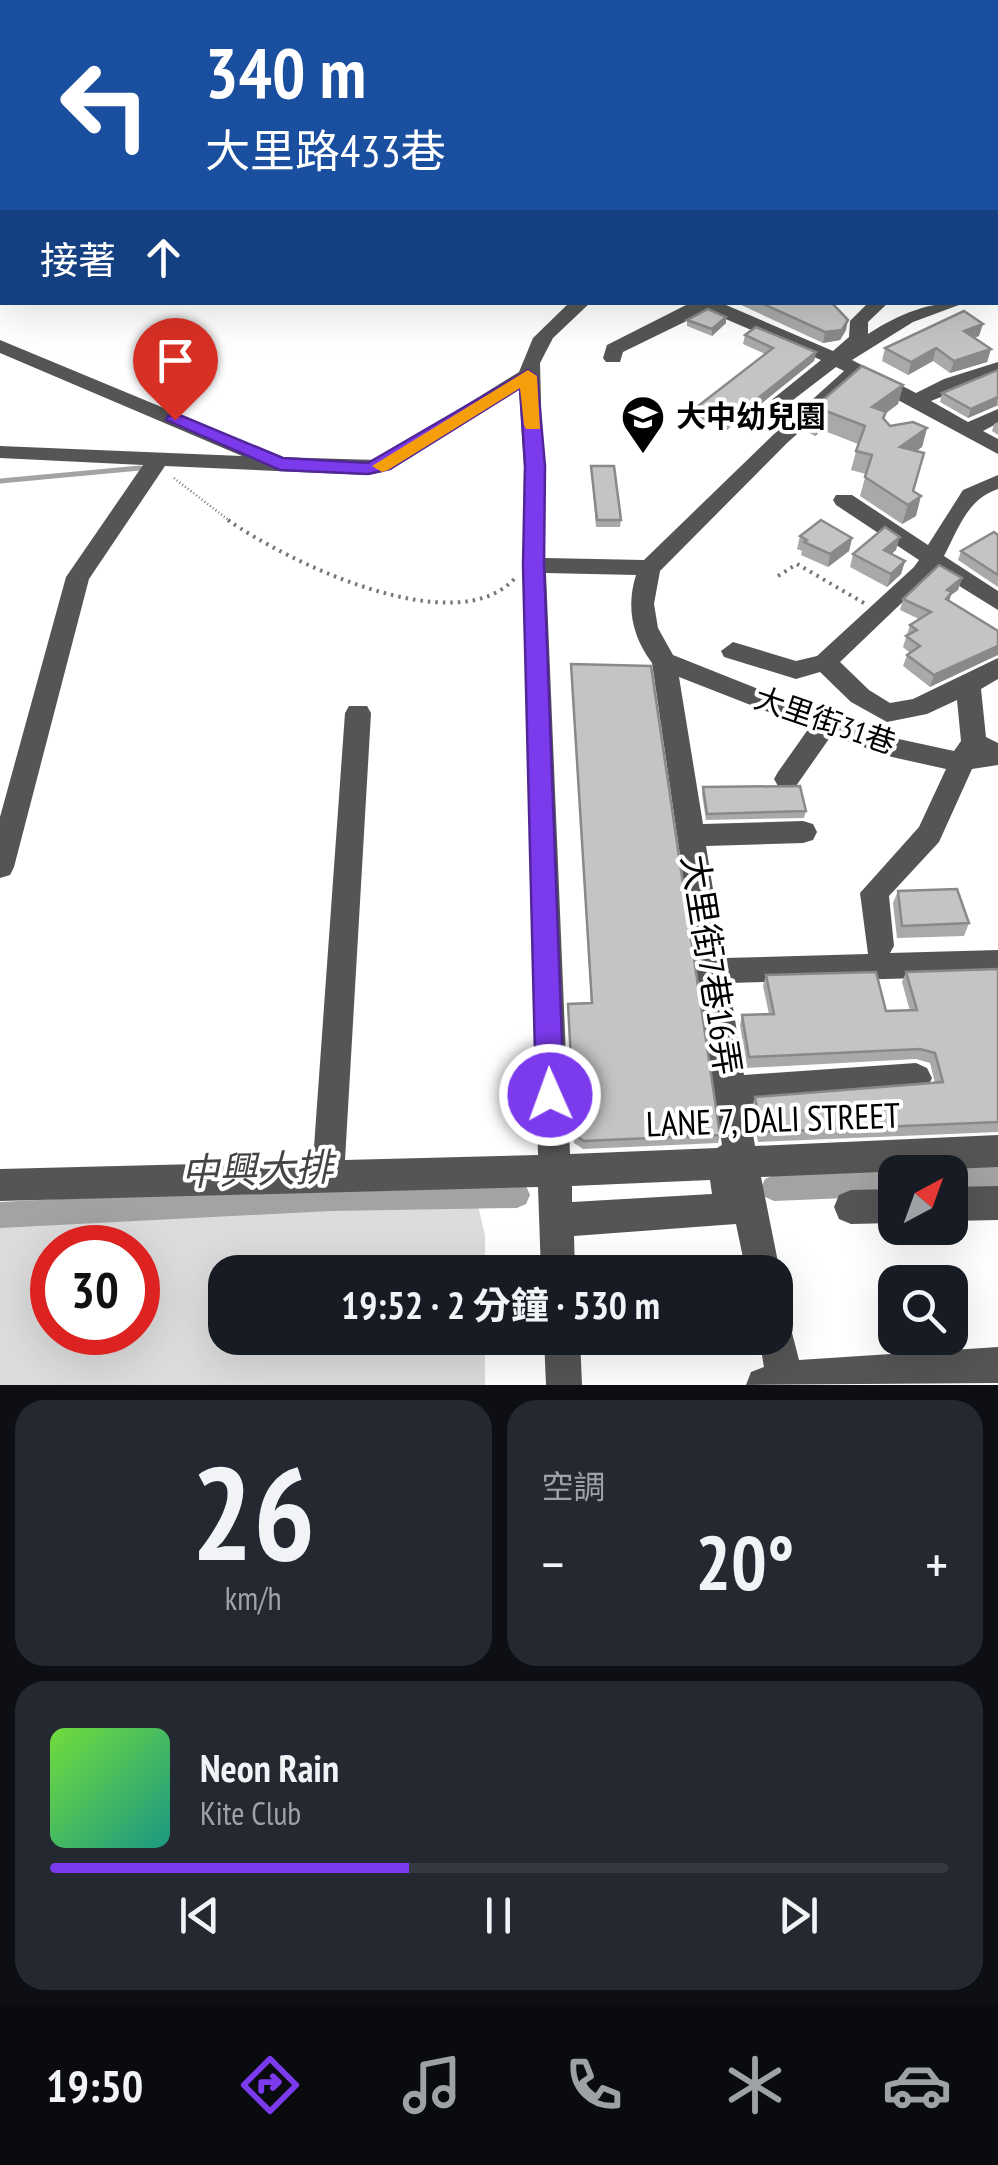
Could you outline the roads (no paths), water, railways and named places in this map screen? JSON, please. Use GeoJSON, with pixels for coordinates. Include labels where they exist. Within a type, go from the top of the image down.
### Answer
{"type":"FeatureCollection","features":[{"type":"Feature","properties":{"kind":"street"},"geometry":{"type":"LineString","coordinates":[[557,1255],[534,565],[535,466],[528,376],[530,361],[540,342],[579,305]]}},
{"type":"Feature","properties":{"kind":"street"},"geometry":{"type":"LineString","coordinates":[[613,358],[614,349],[700,305]]}},
{"type":"Feature","properties":{"kind":"street"},"geometry":{"type":"LineString","coordinates":[[710,305],[781,331],[836,357],[998,448]]}},
{"type":"Feature","properties":{"kind":"street"},"geometry":{"type":"LineString","coordinates":[[750,426],[858,340],[859,322],[877,305]]}},
{"type":"Feature","properties":{"kind":"street"},"geometry":{"type":"LineString","coordinates":[[836,357],[855,354],[912,315],[947,305]]}},
{"type":"Feature","properties":{"kind":"street"},"geometry":{"type":"LineString","coordinates":[[0,346],[280,464]]}},
{"type":"Feature","properties":{"kind":"street"},"geometry":{"type":"LineString","coordinates":[[917,400],[952,382],[998,368]]}},
{"type":"Feature","properties":{"kind":"street"},"geometry":{"type":"LineString","coordinates":[[534,565],[650,568],[780,438],[858,369]]}},
{"type":"Feature","properties":{"kind":"street"},"geometry":{"type":"LineString","coordinates":[[0,452],[368,468],[383,465],[528,376]]}},
{"type":"Feature","properties":{"kind":"street"},"geometry":{"type":"LineString","coordinates":[[968,430],[998,414]]}},
{"type":"Feature","properties":{"kind":"street"},"geometry":{"type":"LineString","coordinates":[[923,424],[934,418],[947,418]]}},
{"type":"Feature","properties":{"kind":"street"},"geometry":{"type":"LineString","coordinates":[[0,867],[78,577],[102,548],[140,480],[160,458]]}},
{"type":"Feature","properties":{"kind":"street"},"geometry":{"type":"LineString","coordinates":[[733,651],[796,670],[826,662],[882,612],[932,559],[958,506],[980,485],[998,482]]}},
{"type":"Feature","properties":{"kind":"street"},"geometry":{"type":"LineString","coordinates":[[844,500],[998,602]]}},
{"type":"Feature","properties":{"kind":"street","name":"大里街7巷16弄"},"geometry":{"type":"LineString","coordinates":[[650,568],[638,596],[653,649],[664,661],[730,1091],[732,1161],[759,1255]]}},
{"type":"Feature","properties":{"kind":"street","name":"大里街31巷"},"geometry":{"type":"LineString","coordinates":[[664,661],[892,747],[984,754]]}},
{"type":"Feature","properties":{"kind":"street"},"geometry":{"type":"LineString","coordinates":[[826,662],[860,696],[887,713],[918,707],[968,686],[998,666]]}},
{"type":"Feature","properties":{"kind":"street"},"geometry":{"type":"LineString","coordinates":[[880,946],[874,892],[929,834],[947,801],[984,754],[968,686]]}},
{"type":"Feature","properties":{"kind":"street"},"geometry":{"type":"LineString","coordinates":[[328,1176],[358,713]]}},
{"type":"Feature","properties":{"kind":"street"},"geometry":{"type":"LineString","coordinates":[[787,779],[826,724]]}},
{"type":"Feature","properties":{"kind":"street"},"geometry":{"type":"LineString","coordinates":[[690,834],[803,832]]}},
{"type":"Feature","properties":{"kind":"street"},"geometry":{"type":"LineString","coordinates":[[712,971],[998,963]]}},
{"type":"Feature","properties":{"kind":"street"},"geometry":{"type":"LineString","coordinates":[[730,1091],[916,1078]]}},
{"type":"Feature","properties":{"kind":"street","name":"LANE 7, DALI STREET"},"geometry":{"type":"LineString","coordinates":[[552,1171],[998,1151]]}},
{"type":"Feature","properties":{"kind":"street"},"geometry":{"type":"LineString","coordinates":[[555,1220],[732,1209],[732,1161]]}},
{"type":"Feature","properties":{"kind":"street"},"geometry":{"type":"LineString","coordinates":[[0,1185],[552,1171]]}},
{"type":"Feature","properties":{"kind":"street"},"geometry":{"type":"LineString","coordinates":[[968,1204],[998,1203]]}},
{"type":"Feature","properties":{"kind":"street"},"geometry":{"type":"LineString","coordinates":[[851,1207],[878,1206]]}},
{"type":"Feature","properties":{"kind":"street"},"geometry":{"type":"LineString","coordinates":[[563,1355],[564,1385]]}},
{"type":"Feature","properties":{"kind":"street"},"geometry":{"type":"LineString","coordinates":[[775,1355],[774,1382],[998,1365]]}},
{"type":"Feature","properties":{"kind":"waterway"},"geometry":{"type":"LineString","coordinates":[[0,481],[140,468]]}},
{"type":"Feature","properties":{"kind":"waterway","name":"中興大排"},"geometry":{"type":"LineString","coordinates":[[968,1180],[998,1179]]}},
{"type":"Feature","properties":{"kind":"waterway","name":"中興大排"},"geometry":{"type":"LineString","coordinates":[[774,1188],[878,1184]]}},
{"type":"Feature","properties":{"kind":"waterway","name":"中興大排"},"geometry":{"type":"LineString","coordinates":[[0,1215],[331,1198],[517,1195]]}},
{"type":"Feature","properties":{"kind":"place","name":"大中幼兒園"},"geometry":{"type":"Point","coordinates":[643,455]}}]}
